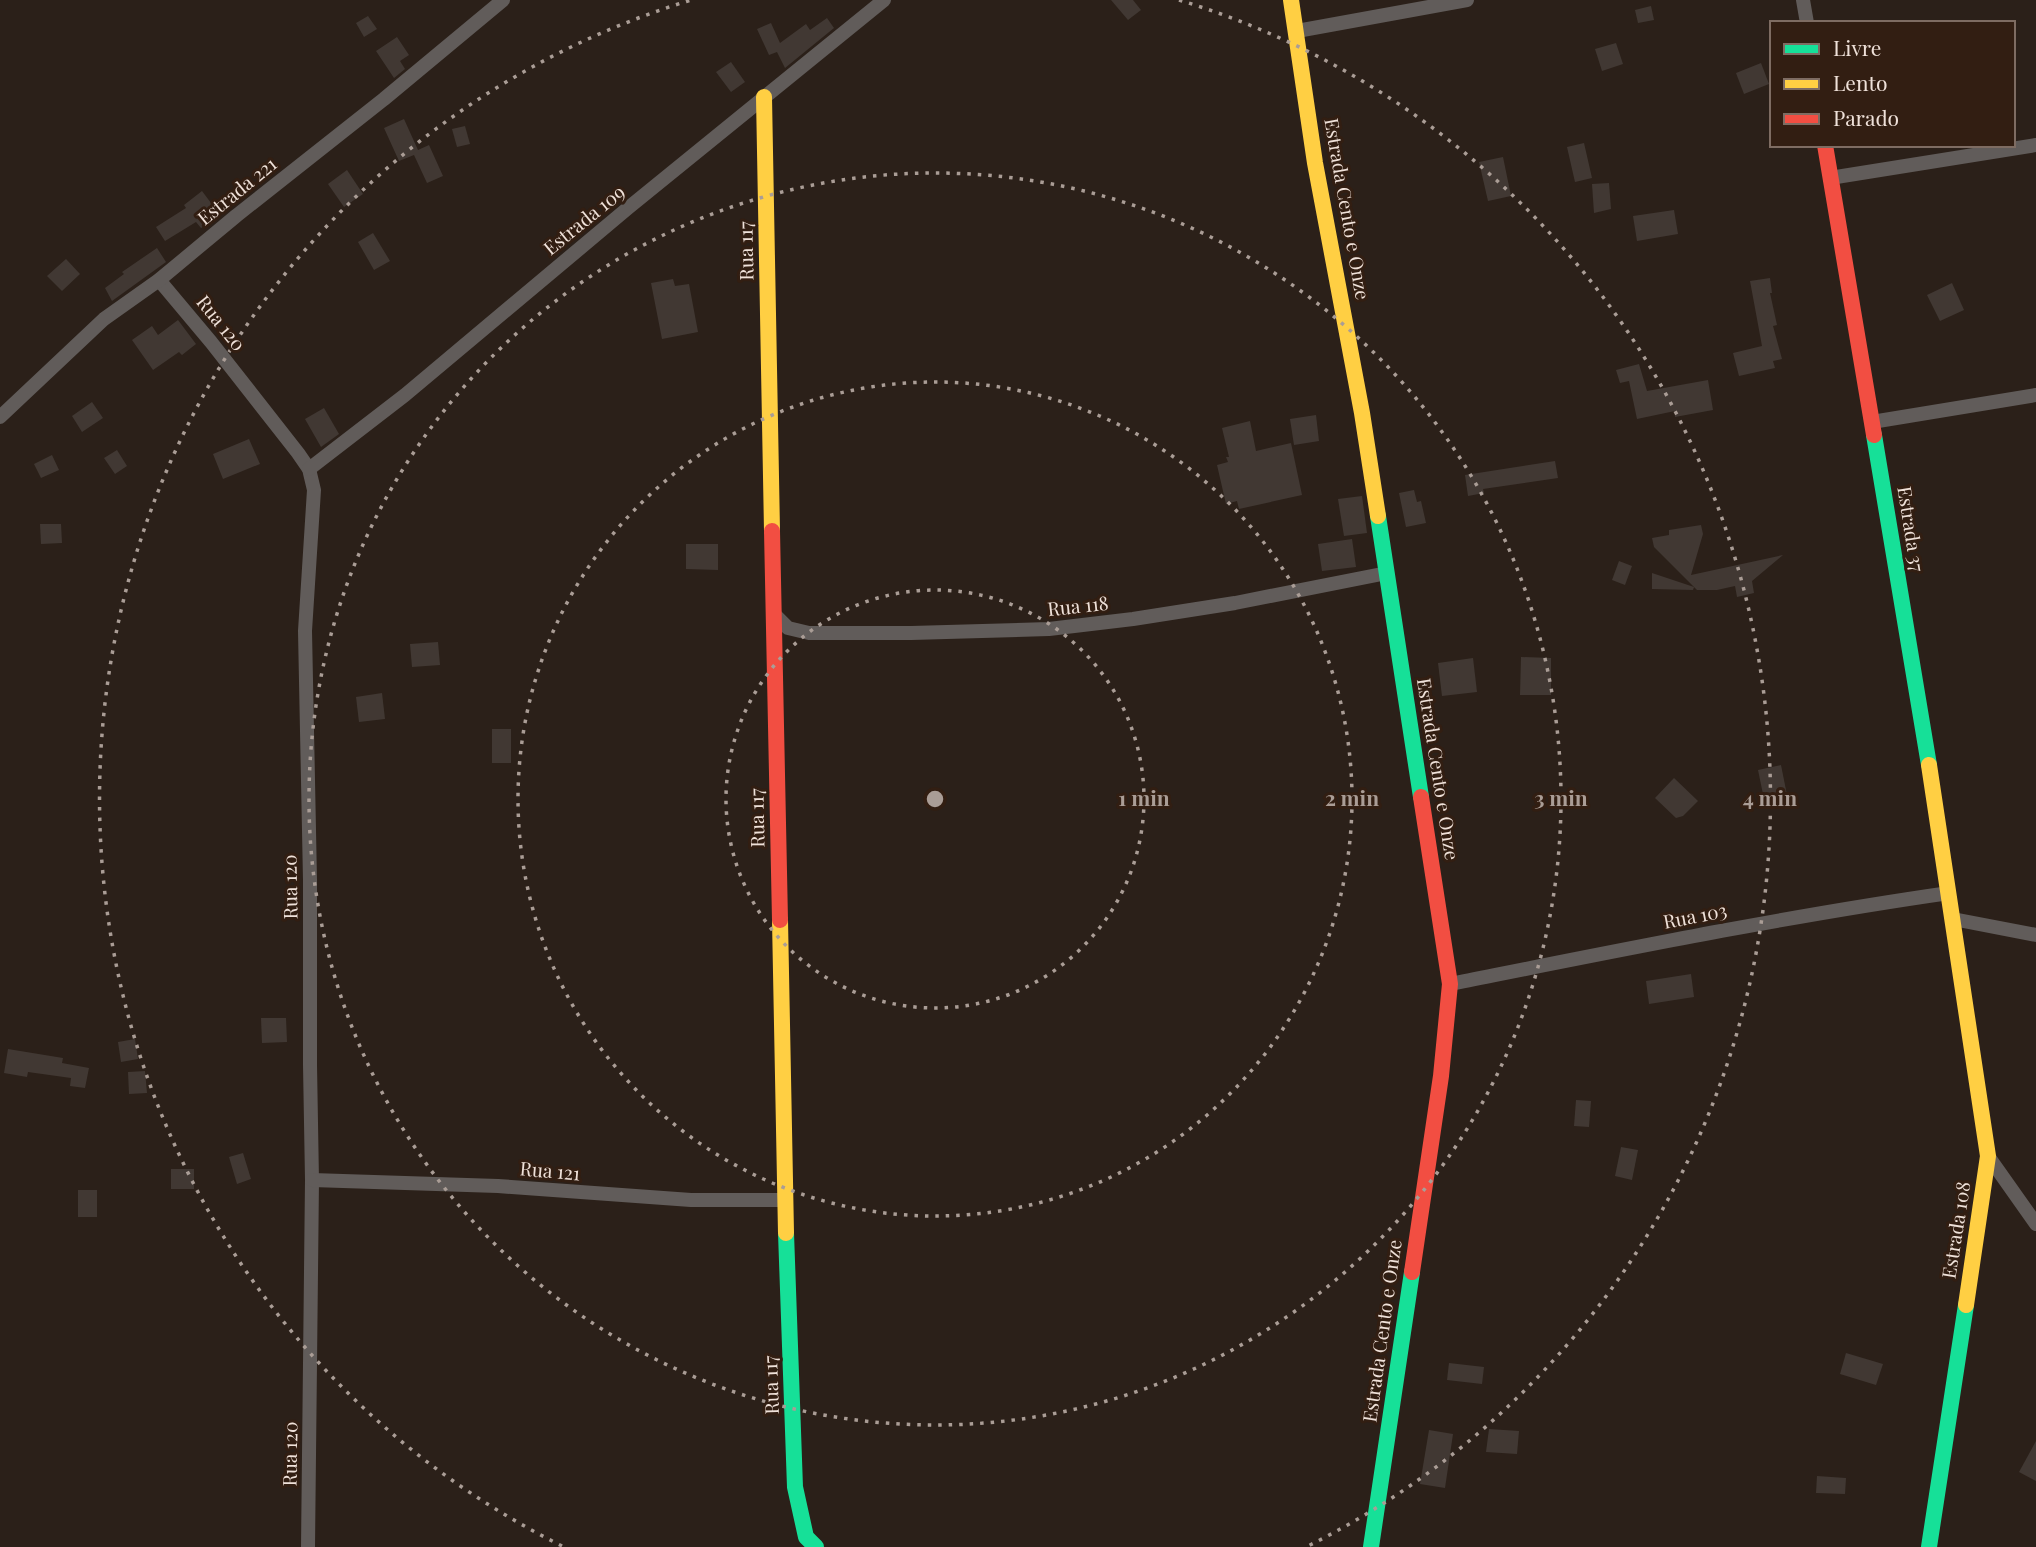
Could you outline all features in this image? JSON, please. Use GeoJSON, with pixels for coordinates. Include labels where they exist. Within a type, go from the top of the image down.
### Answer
{"type":"FeatureCollection","features":[{"type":"Feature","properties":{"kind":"street","name":"Estrada 221"},"geometry":{"type":"LineString","coordinates":[[0,417],[104,319],[159,280],[503,0]]}},
{"type":"Feature","properties":{"kind":"street","name":"Estrada 109"},"geometry":{"type":"LineString","coordinates":[[309,469],[405,395],[884,0]]}},
{"type":"Feature","properties":{"kind":"street","name":"Estrada Cento e Onze"},"geometry":{"type":"LineString","coordinates":[[1291,0],[1315,163],[1362,413],[1450,984],[1441,1076],[1371,1547]]}},
{"type":"Feature","properties":{"kind":"street"},"geometry":{"type":"LineString","coordinates":[[1297,31],[1466,0]]}},
{"type":"Feature","properties":{"kind":"street"},"geometry":{"type":"LineString","coordinates":[[1803,0],[1807,21]]}},
{"type":"Feature","properties":{"kind":"street","name":"Rua 117"},"geometry":{"type":"LineString","coordinates":[[764,97],[785,1200],[795,1487],[811,1542]]}},
{"type":"Feature","properties":{"kind":"street"},"geometry":{"type":"LineString","coordinates":[[1830,178],[2036,145]]}},
{"type":"Feature","properties":{"kind":"street","name":"Estrada 37"},"geometry":{"type":"LineString","coordinates":[[1825,147],[1952,919]]}},
{"type":"Feature","properties":{"kind":"street","name":"Rua 120"},"geometry":{"type":"LineString","coordinates":[[159,280],[253,394],[309,469],[314,490],[305,631],[312,1180],[308,1547]]}},
{"type":"Feature","properties":{"kind":"street"},"geometry":{"type":"LineString","coordinates":[[1872,422],[2036,396]]}},
{"type":"Feature","properties":{"kind":"street","name":"Rua 118"},"geometry":{"type":"LineString","coordinates":[[775,615],[788,628],[809,633],[1049,629],[1235,603],[1387,573]]}},
{"type":"Feature","properties":{"kind":"street","name":"Rua 103"},"geometry":{"type":"LineString","coordinates":[[1450,984],[1761,923],[1949,893]]}},
{"type":"Feature","properties":{"kind":"street"},"geometry":{"type":"LineString","coordinates":[[1952,919],[2036,935]]}},
{"type":"Feature","properties":{"kind":"street","name":"Estrada 108"},"geometry":{"type":"LineString","coordinates":[[1929,1547],[1988,1156],[1952,919]]}},
{"type":"Feature","properties":{"kind":"street"},"geometry":{"type":"LineString","coordinates":[[1988,1156],[2036,1224]]}},
{"type":"Feature","properties":{"kind":"street","name":"Rua 121"},"geometry":{"type":"LineString","coordinates":[[312,1180],[498,1186],[691,1200],[785,1200]]}},
{"type":"Feature","properties":{"kind":"building"},"geometry":{"type":"Polygon","coordinates":[[[1111,0],[1133,0],[1141,10],[1128,20],[1111,0]]]}},
{"type":"Feature","properties":{"kind":"building"},"geometry":{"type":"Polygon","coordinates":[[[1651,6],[1654,20],[1638,23],[1635,10],[1651,6]]]}},
{"type":"Feature","properties":{"kind":"building"},"geometry":{"type":"Polygon","coordinates":[[[368,16],[377,29],[364,37],[356,23],[368,16]]]}},
{"type":"Feature","properties":{"kind":"building"},"geometry":{"type":"Polygon","coordinates":[[[827,18],[834,28],[785,68],[777,52],[769,55],[757,29],[771,23],[780,43],[806,24],[810,30],[827,18]]]}},
{"type":"Feature","properties":{"kind":"building"},"geometry":{"type":"Polygon","coordinates":[[[397,37],[409,55],[400,61],[405,69],[394,78],[376,51],[397,37]]]}},
{"type":"Feature","properties":{"kind":"building"},"geometry":{"type":"Polygon","coordinates":[[[1616,43],[1623,64],[1602,71],[1595,49],[1616,43]]]}},
{"type":"Feature","properties":{"kind":"building"},"geometry":{"type":"Polygon","coordinates":[[[731,62],[745,82],[731,92],[716,72],[731,62]]]}},
{"type":"Feature","properties":{"kind":"building"},"geometry":{"type":"Polygon","coordinates":[[[1761,63],[1769,84],[1744,94],[1736,73],[1761,63]]]}},
{"type":"Feature","properties":{"kind":"building"},"geometry":{"type":"Polygon","coordinates":[[[404,119],[418,150],[429,145],[443,176],[427,183],[414,155],[399,161],[384,128],[404,119]]]}},
{"type":"Feature","properties":{"kind":"building"},"geometry":{"type":"Polygon","coordinates":[[[465,126],[470,144],[457,147],[452,129],[465,126]]]}},
{"type":"Feature","properties":{"kind":"building"},"geometry":{"type":"Polygon","coordinates":[[[1584,143],[1592,178],[1575,182],[1567,147],[1584,143]]]}},
{"type":"Feature","properties":{"kind":"building"},"geometry":{"type":"Polygon","coordinates":[[[1503,157],[1511,196],[1488,201],[1479,162],[1503,157]]]}},
{"type":"Feature","properties":{"kind":"building"},"geometry":{"type":"Polygon","coordinates":[[[347,170],[363,194],[344,207],[328,184],[347,170]]]}},
{"type":"Feature","properties":{"kind":"building"},"geometry":{"type":"Polygon","coordinates":[[[1609,183],[1611,209],[1594,213],[1592,184],[1609,183]]]}},
{"type":"Feature","properties":{"kind":"building"},"geometry":{"type":"Polygon","coordinates":[[[202,191],[220,215],[201,228],[196,222],[165,241],[156,227],[186,208],[184,205],[202,191]]]}},
{"type":"Feature","properties":{"kind":"building"},"geometry":{"type":"Polygon","coordinates":[[[1674,210],[1678,234],[1637,241],[1633,216],[1674,210]]]}},
{"type":"Feature","properties":{"kind":"building"},"geometry":{"type":"Polygon","coordinates":[[[373,233],[390,261],[374,270],[358,242],[373,233]]]}},
{"type":"Feature","properties":{"kind":"building"},"geometry":{"type":"Polygon","coordinates":[[[157,248],[166,262],[112,301],[105,288],[124,274],[122,272],[157,248]]]}},
{"type":"Feature","properties":{"kind":"building"},"geometry":{"type":"Polygon","coordinates":[[[66,259],[80,274],[62,291],[47,276],[66,259]]]}},
{"type":"Feature","properties":{"kind":"building"},"geometry":{"type":"Polygon","coordinates":[[[1770,278],[1770,293],[1777,325],[1773,326],[1782,359],[1773,361],[1775,368],[1739,376],[1733,353],[1762,346],[1750,281],[1770,278]]]}},
{"type":"Feature","properties":{"kind":"building"},"geometry":{"type":"Polygon","coordinates":[[[673,279],[675,286],[689,284],[698,332],[662,339],[651,283],[673,279]]]}},
{"type":"Feature","properties":{"kind":"building"},"geometry":{"type":"Polygon","coordinates":[[[1952,283],[1964,310],[1940,321],[1927,295],[1952,283]]]}},
{"type":"Feature","properties":{"kind":"building"},"geometry":{"type":"Polygon","coordinates":[[[178,320],[196,344],[182,355],[179,352],[153,370],[132,340],[152,326],[158,335],[178,320]]]}},
{"type":"Feature","properties":{"kind":"building"},"geometry":{"type":"Polygon","coordinates":[[[1639,364],[1647,391],[1708,380],[1713,410],[1675,417],[1675,411],[1637,419],[1629,381],[1620,383],[1616,370],[1639,364]]]}},
{"type":"Feature","properties":{"kind":"building"},"geometry":{"type":"Polygon","coordinates":[[[92,402],[103,418],[82,432],[72,416],[92,402]]]}},
{"type":"Feature","properties":{"kind":"building"},"geometry":{"type":"Polygon","coordinates":[[[324,408],[339,434],[321,447],[305,419],[324,408]]]}},
{"type":"Feature","properties":{"kind":"building"},"geometry":{"type":"Polygon","coordinates":[[[1316,415],[1319,441],[1294,445],[1290,419],[1316,415]]]}},
{"type":"Feature","properties":{"kind":"building"},"geometry":{"type":"Polygon","coordinates":[[[1250,421],[1256,451],[1291,443],[1302,495],[1239,509],[1237,501],[1226,504],[1217,465],[1228,462],[1226,457],[1229,457],[1222,428],[1250,421]]]}},
{"type":"Feature","properties":{"kind":"building"},"geometry":{"type":"Polygon","coordinates":[[[249,439],[260,464],[223,479],[213,454],[249,439]]]}},
{"type":"Feature","properties":{"kind":"building"},"geometry":{"type":"Polygon","coordinates":[[[117,450],[127,466],[115,474],[104,458],[117,450]]]}},
{"type":"Feature","properties":{"kind":"building"},"geometry":{"type":"Polygon","coordinates":[[[52,455],[59,470],[41,478],[34,464],[52,455]]]}},
{"type":"Feature","properties":{"kind":"building"},"geometry":{"type":"Polygon","coordinates":[[[1555,461],[1558,478],[1483,489],[1484,493],[1468,496],[1465,475],[1555,461]]]}},
{"type":"Feature","properties":{"kind":"building"},"geometry":{"type":"Polygon","coordinates":[[[1414,490],[1417,502],[1421,501],[1426,523],[1406,527],[1399,493],[1414,490]]]}},
{"type":"Feature","properties":{"kind":"building"},"geometry":{"type":"Polygon","coordinates":[[[1362,496],[1367,533],[1344,536],[1338,499],[1362,496]]]}},
{"type":"Feature","properties":{"kind":"building"},"geometry":{"type":"Polygon","coordinates":[[[40,524],[61,524],[62,543],[41,544],[40,524]]]}},
{"type":"Feature","properties":{"kind":"building"},"geometry":{"type":"Polygon","coordinates":[[[1701,525],[1703,534],[1691,575],[1783,555],[1752,581],[1754,593],[1737,597],[1735,586],[1697,590],[1654,547],[1652,538],[1669,535],[1669,530],[1701,525]]]}},
{"type":"Feature","properties":{"kind":"building"},"geometry":{"type":"Polygon","coordinates":[[[1352,539],[1356,567],[1322,571],[1318,544],[1352,539]]]}},
{"type":"Feature","properties":{"kind":"building"},"geometry":{"type":"Polygon","coordinates":[[[686,544],[718,544],[718,570],[686,569],[686,544]]]}},
{"type":"Feature","properties":{"kind":"building"},"geometry":{"type":"Polygon","coordinates":[[[1619,561],[1632,566],[1625,585],[1612,580],[1619,561]]]}},
{"type":"Feature","properties":{"kind":"building"},"geometry":{"type":"Polygon","coordinates":[[[1652,573],[1694,587],[1693,590],[1652,589],[1652,573]]]}},
{"type":"Feature","properties":{"kind":"building"},"geometry":{"type":"Polygon","coordinates":[[[438,642],[440,665],[412,667],[410,644],[438,642]]]}},
{"type":"Feature","properties":{"kind":"building"},"geometry":{"type":"Polygon","coordinates":[[[1521,657],[1551,658],[1551,695],[1520,695],[1521,657]]]}},
{"type":"Feature","properties":{"kind":"building"},"geometry":{"type":"Polygon","coordinates":[[[1473,658],[1477,692],[1442,696],[1438,663],[1473,658]]]}},
{"type":"Feature","properties":{"kind":"building"},"geometry":{"type":"Polygon","coordinates":[[[382,693],[385,719],[359,722],[356,697],[382,693]]]}},
{"type":"Feature","properties":{"kind":"building"},"geometry":{"type":"Polygon","coordinates":[[[492,729],[511,729],[511,763],[492,763],[492,729]]]}},
{"type":"Feature","properties":{"kind":"building"},"geometry":{"type":"Polygon","coordinates":[[[1781,765],[1787,795],[1764,799],[1758,770],[1781,765]]]}},
{"type":"Feature","properties":{"kind":"building"},"geometry":{"type":"Polygon","coordinates":[[[1674,778],[1698,801],[1683,816],[1676,818],[1655,798],[1674,778]]]}},
{"type":"Feature","properties":{"kind":"building"},"geometry":{"type":"Polygon","coordinates":[[[1691,974],[1694,997],[1649,1004],[1646,981],[1691,974]]]}},
{"type":"Feature","properties":{"kind":"building"},"geometry":{"type":"Polygon","coordinates":[[[261,1018],[286,1018],[287,1042],[262,1043],[261,1018]]]}},
{"type":"Feature","properties":{"kind":"building"},"geometry":{"type":"Polygon","coordinates":[[[135,1039],[138,1059],[121,1062],[118,1042],[135,1039]]]}},
{"type":"Feature","properties":{"kind":"building"},"geometry":{"type":"Polygon","coordinates":[[[8,1049],[63,1058],[62,1063],[89,1068],[85,1088],[70,1086],[71,1078],[28,1072],[27,1077],[4,1073],[8,1049]]]}},
{"type":"Feature","properties":{"kind":"building"},"geometry":{"type":"Polygon","coordinates":[[[145,1071],[147,1093],[129,1094],[128,1072],[145,1071]]]}},
{"type":"Feature","properties":{"kind":"building"},"geometry":{"type":"Polygon","coordinates":[[[1576,1100],[1591,1101],[1589,1127],[1574,1126],[1576,1100]]]}},
{"type":"Feature","properties":{"kind":"building"},"geometry":{"type":"Polygon","coordinates":[[[1621,1147],[1638,1150],[1632,1180],[1615,1176],[1621,1147]]]}},
{"type":"Feature","properties":{"kind":"building"},"geometry":{"type":"Polygon","coordinates":[[[243,1153],[251,1179],[237,1184],[229,1157],[243,1153]]]}},
{"type":"Feature","properties":{"kind":"building"},"geometry":{"type":"Polygon","coordinates":[[[171,1169],[194,1169],[194,1189],[171,1189],[171,1169]]]}},
{"type":"Feature","properties":{"kind":"building"},"geometry":{"type":"Polygon","coordinates":[[[78,1190],[97,1190],[97,1217],[78,1217],[78,1190]]]}},
{"type":"Feature","properties":{"kind":"building"},"geometry":{"type":"Polygon","coordinates":[[[1846,1353],[1883,1364],[1876,1385],[1840,1374],[1846,1353]]]}},
{"type":"Feature","properties":{"kind":"building"},"geometry":{"type":"Polygon","coordinates":[[[1449,1363],[1484,1367],[1482,1384],[1447,1380],[1449,1363]]]}},
{"type":"Feature","properties":{"kind":"building"},"geometry":{"type":"Polygon","coordinates":[[[1489,1429],[1519,1431],[1517,1454],[1486,1452],[1489,1429]]]}},
{"type":"Feature","properties":{"kind":"building"},"geometry":{"type":"Polygon","coordinates":[[[1429,1430],[1453,1434],[1445,1488],[1420,1484],[1429,1430]]]}},
{"type":"Feature","properties":{"kind":"building"},"geometry":{"type":"Polygon","coordinates":[[[2036,1441],[2036,1481],[2019,1472],[2036,1441]]]}},
{"type":"Feature","properties":{"kind":"building"},"geometry":{"type":"Polygon","coordinates":[[[1817,1476],[1846,1478],[1845,1494],[1816,1493],[1817,1476]]]}},
{"type":"Feature","properties":{"kind":"traffic: fast"},"geometry":{"type":"LineString","coordinates":[[1874,435],[1929,765]]}},
{"type":"Feature","properties":{"kind":"traffic: fast"},"geometry":{"type":"LineString","coordinates":[[1378,516],[1421,797]]}},
{"type":"Feature","properties":{"kind":"traffic: fast"},"geometry":{"type":"LineString","coordinates":[[786,1233],[795,1487],[806,1537],[816,1547]]}},
{"type":"Feature","properties":{"kind":"traffic: fast"},"geometry":{"type":"LineString","coordinates":[[1371,1547],[1412,1272]]}},
{"type":"Feature","properties":{"kind":"traffic: fast"},"geometry":{"type":"LineString","coordinates":[[1929,1547],[1966,1305]]}},
{"type":"Feature","properties":{"kind":"traffic: slow"},"geometry":{"type":"LineString","coordinates":[[1291,0],[1315,163],[1362,413],[1378,516]]}},
{"type":"Feature","properties":{"kind":"traffic: slow"},"geometry":{"type":"LineString","coordinates":[[764,97],[772,531]]}},
{"type":"Feature","properties":{"kind":"traffic: slow"},"geometry":{"type":"LineString","coordinates":[[1929,765],[1988,1156],[1966,1305]]}},
{"type":"Feature","properties":{"kind":"traffic: slow"},"geometry":{"type":"LineString","coordinates":[[780,920],[786,1233]]}},
{"type":"Feature","properties":{"kind":"traffic: jam"},"geometry":{"type":"LineString","coordinates":[[1825,147],[1874,435]]}},
{"type":"Feature","properties":{"kind":"traffic: jam"},"geometry":{"type":"LineString","coordinates":[[772,531],[780,920]]}},
{"type":"Feature","properties":{"kind":"traffic: jam"},"geometry":{"type":"LineString","coordinates":[[1412,1272],[1441,1076],[1450,984],[1421,797]]}}]}
